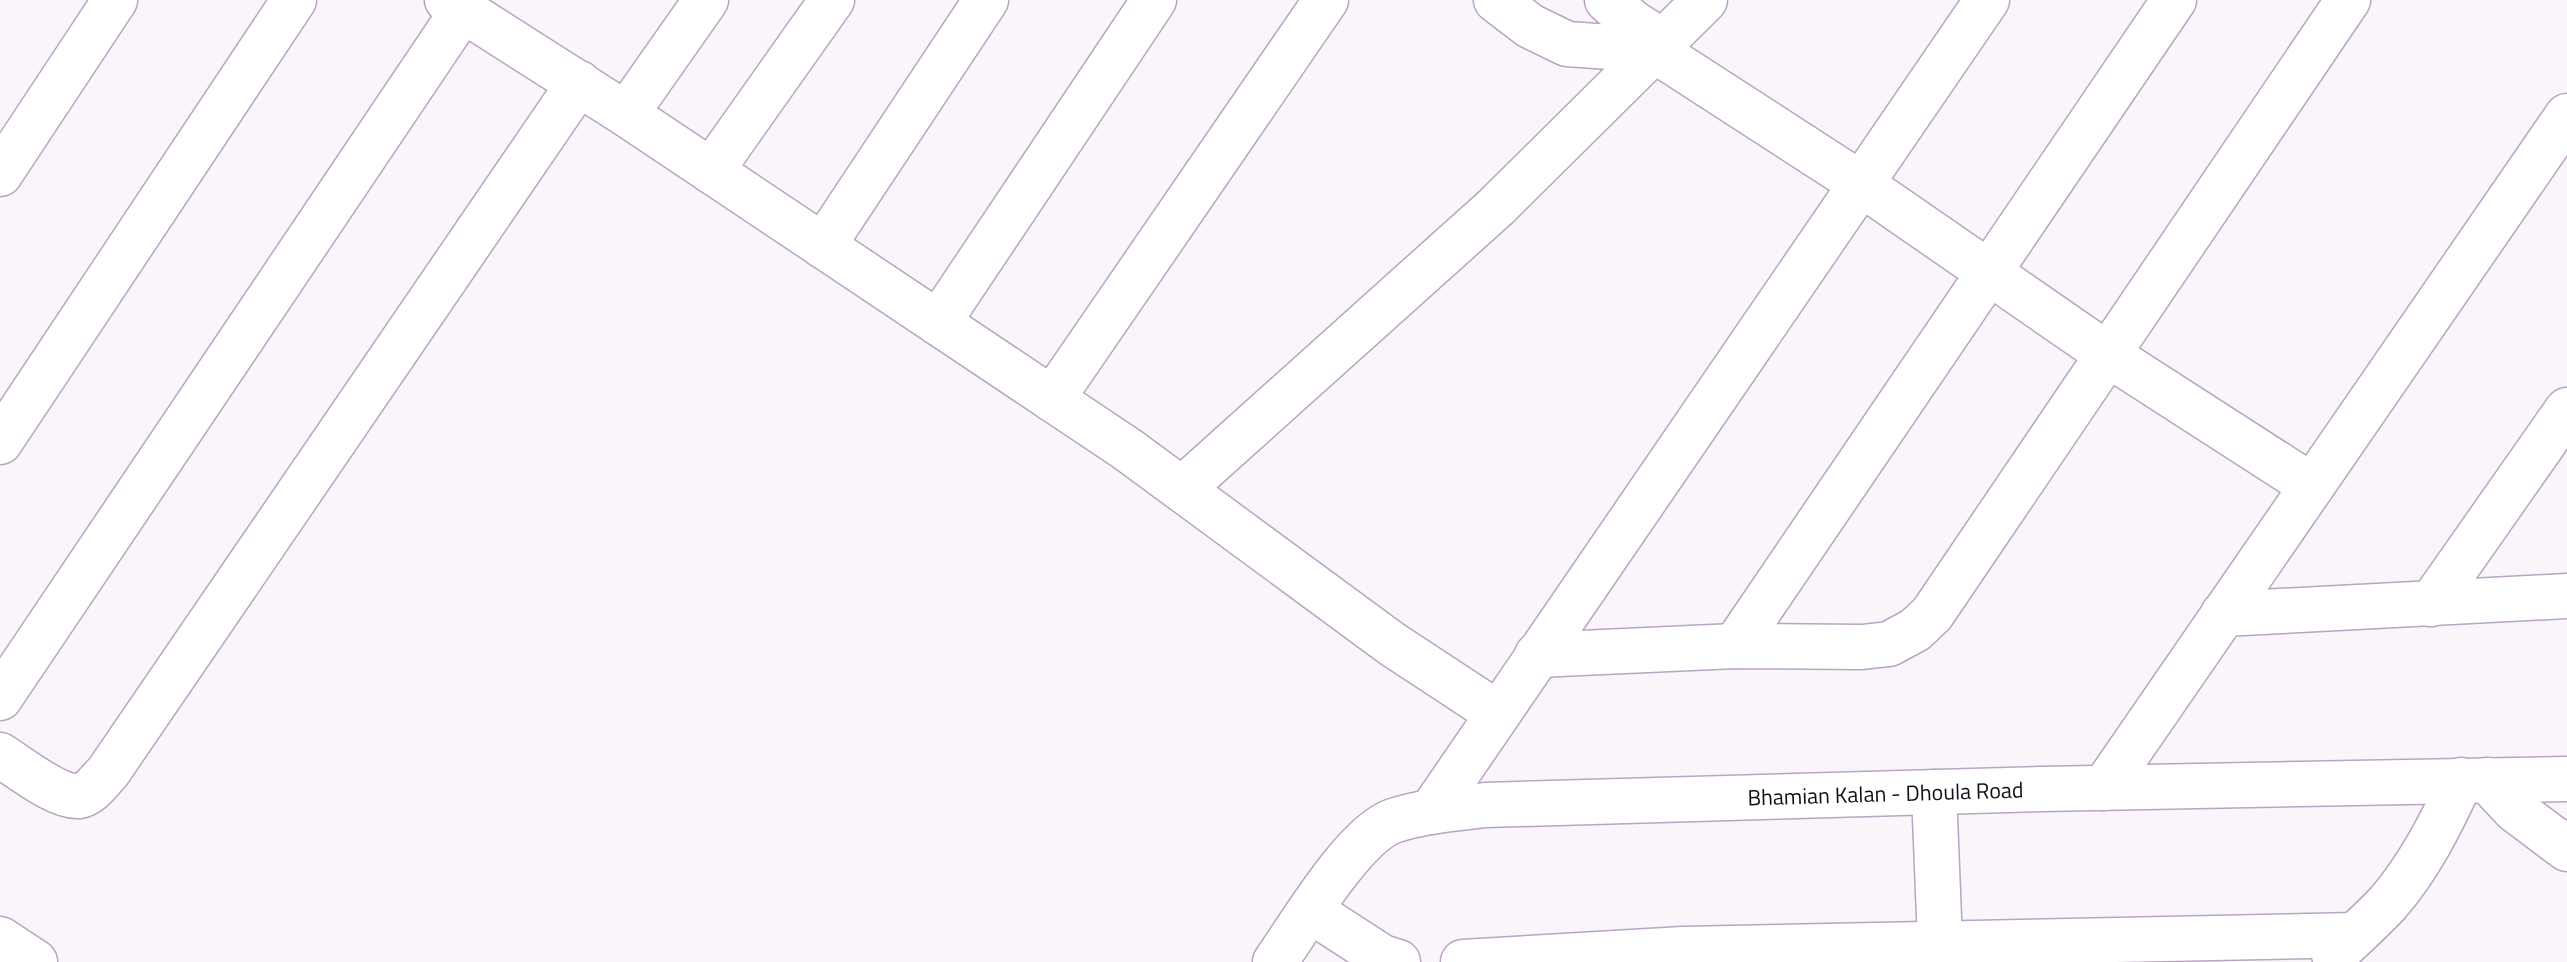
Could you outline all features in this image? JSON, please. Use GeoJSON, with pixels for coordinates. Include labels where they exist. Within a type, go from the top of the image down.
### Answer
{"type":"FeatureCollection","features":[{"type":"Feature","properties":{"kind":"street"},"geometry":{"type":"LineString","coordinates":[[0,174],[115,0]]}},
{"type":"Feature","properties":{"kind":"street"},"geometry":{"type":"LineString","coordinates":[[0,442],[294,0]]}},
{"type":"Feature","properties":{"kind":"street"},"geometry":{"type":"LineString","coordinates":[[626,114],[706,0]]}},
{"type":"Feature","properties":{"kind":"street"},"geometry":{"type":"LineString","coordinates":[[711,171],[832,0]]}},
{"type":"Feature","properties":{"kind":"street"},"geometry":{"type":"LineString","coordinates":[[823,246],[986,0]]}},
{"type":"Feature","properties":{"kind":"street"},"geometry":{"type":"LineString","coordinates":[[938,323],[1154,0]]}},
{"type":"Feature","properties":{"kind":"street"},"geometry":{"type":"LineString","coordinates":[[1052,399],[1326,0]]}},
{"type":"Feature","properties":{"kind":"street"},"geometry":{"type":"LineString","coordinates":[[1496,0],[1530,26],[1567,44],[1658,46]]}},
{"type":"Feature","properties":{"kind":"street"},"geometry":{"type":"LineString","coordinates":[[1607,0],[1658,46],[2107,354],[2312,486]]}},
{"type":"Feature","properties":{"kind":"street"},"geometry":{"type":"LineString","coordinates":[[1182,489],[1496,207],[1705,0]]}},
{"type":"Feature","properties":{"kind":"street"},"geometry":{"type":"LineString","coordinates":[[1431,812],[1987,0]]}},
{"type":"Feature","properties":{"kind":"street"},"geometry":{"type":"LineString","coordinates":[[1735,646],[2174,0]]}},
{"type":"Feature","properties":{"kind":"street"},"geometry":{"type":"LineString","coordinates":[[1537,655],[1735,646],[1862,647],[1889,644],[1915,630],[1932,614],[2348,0]]}},
{"type":"Feature","properties":{"kind":"street"},"geometry":{"type":"LineString","coordinates":[[0,698],[455,5],[626,114],[1052,399],[1182,489],[1392,644],[1497,713]]}},
{"type":"Feature","properties":{"kind":"street"},"geometry":{"type":"LineString","coordinates":[[0,755],[43,783],[77,796],[89,792],[108,772],[579,83]]}},
{"type":"Feature","properties":{"kind":"street"},"geometry":{"type":"LineString","coordinates":[[2104,788],[2567,116]]}},
{"type":"Feature","properties":{"kind":"street"},"geometry":{"type":"LineString","coordinates":[[2431,604],[2567,410]]}},
{"type":"Feature","properties":{"kind":"street"},"geometry":{"type":"LineString","coordinates":[[2223,614],[2567,596]]}},
{"type":"Feature","properties":{"kind":"street","name":"Bhamian Kalan - Dhoula Road"},"geometry":{"type":"LineString","coordinates":[[1275,962],[1368,834],[1392,821],[1431,812],[1485,805],[2567,779]]}},
{"type":"Feature","properties":{"kind":"street"},"geometry":{"type":"LineString","coordinates":[[1463,962],[1770,954],[2341,948],[2387,904],[2413,871],[2444,817],[2474,780],[2567,849]]}},
{"type":"Feature","properties":{"kind":"street"},"geometry":{"type":"LineString","coordinates":[[1934,792],[1934,953]]}},
{"type":"Feature","properties":{"kind":"street"},"geometry":{"type":"LineString","coordinates":[[1311,911],[1382,957],[1398,962]]}},
{"type":"Feature","properties":{"kind":"street"},"geometry":{"type":"LineString","coordinates":[[0,939],[35,962]]}}]}
